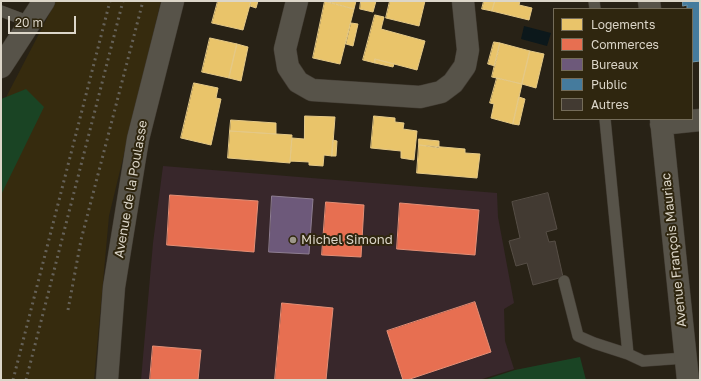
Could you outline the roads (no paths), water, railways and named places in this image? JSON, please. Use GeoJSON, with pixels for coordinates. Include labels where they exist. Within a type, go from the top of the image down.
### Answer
{"type":"FeatureCollection","features":[{"type":"Feature","properties":{"kind":"street"},"geometry":{"type":"LineString","coordinates":[[1,67],[44,1]]}},
{"type":"Feature","properties":{"kind":"street","name":"Avenue de la Poulasse"},"geometry":{"type":"LineString","coordinates":[[106,380],[114,286],[138,138],[173,1]]}},
{"type":"Feature","properties":{"kind":"street"},"geometry":{"type":"LineString","coordinates":[[297,1],[285,49],[288,67],[298,82],[312,90],[420,97],[441,92],[454,83],[465,66],[468,50],[463,1]]}},
{"type":"Feature","properties":{"kind":"street"},"geometry":{"type":"LineString","coordinates":[[661,121],[700,120]]}},
{"type":"Feature","properties":{"kind":"street","name":"Avenue François Mauriac"},"geometry":{"type":"LineString","coordinates":[[661,121],[688,380]]}},
{"type":"Feature","properties":{"kind":"lane"},"geometry":{"type":"LineString","coordinates":[[1,11],[30,22]]}},
{"type":"Feature","properties":{"kind":"lane"},"geometry":{"type":"LineString","coordinates":[[605,120],[628,354]]}},
{"type":"Feature","properties":{"kind":"lane"},"geometry":{"type":"LineString","coordinates":[[564,281],[578,336],[643,361],[685,358]]}},
{"type":"Feature","properties":{"kind":"railway"},"geometry":{"type":"LineString","coordinates":[[13,380],[110,1]]}},
{"type":"Feature","properties":{"kind":"railway"},"geometry":{"type":"LineString","coordinates":[[26,380],[123,1]]}},
{"type":"Feature","properties":{"kind":"railway"},"geometry":{"type":"LineString","coordinates":[[68,310],[81,240],[143,1]]}},
{"type":"Feature","properties":{"kind":"place","name":"Michel Simond"},"geometry":{"type":"Point","coordinates":[293,240]}}]}
